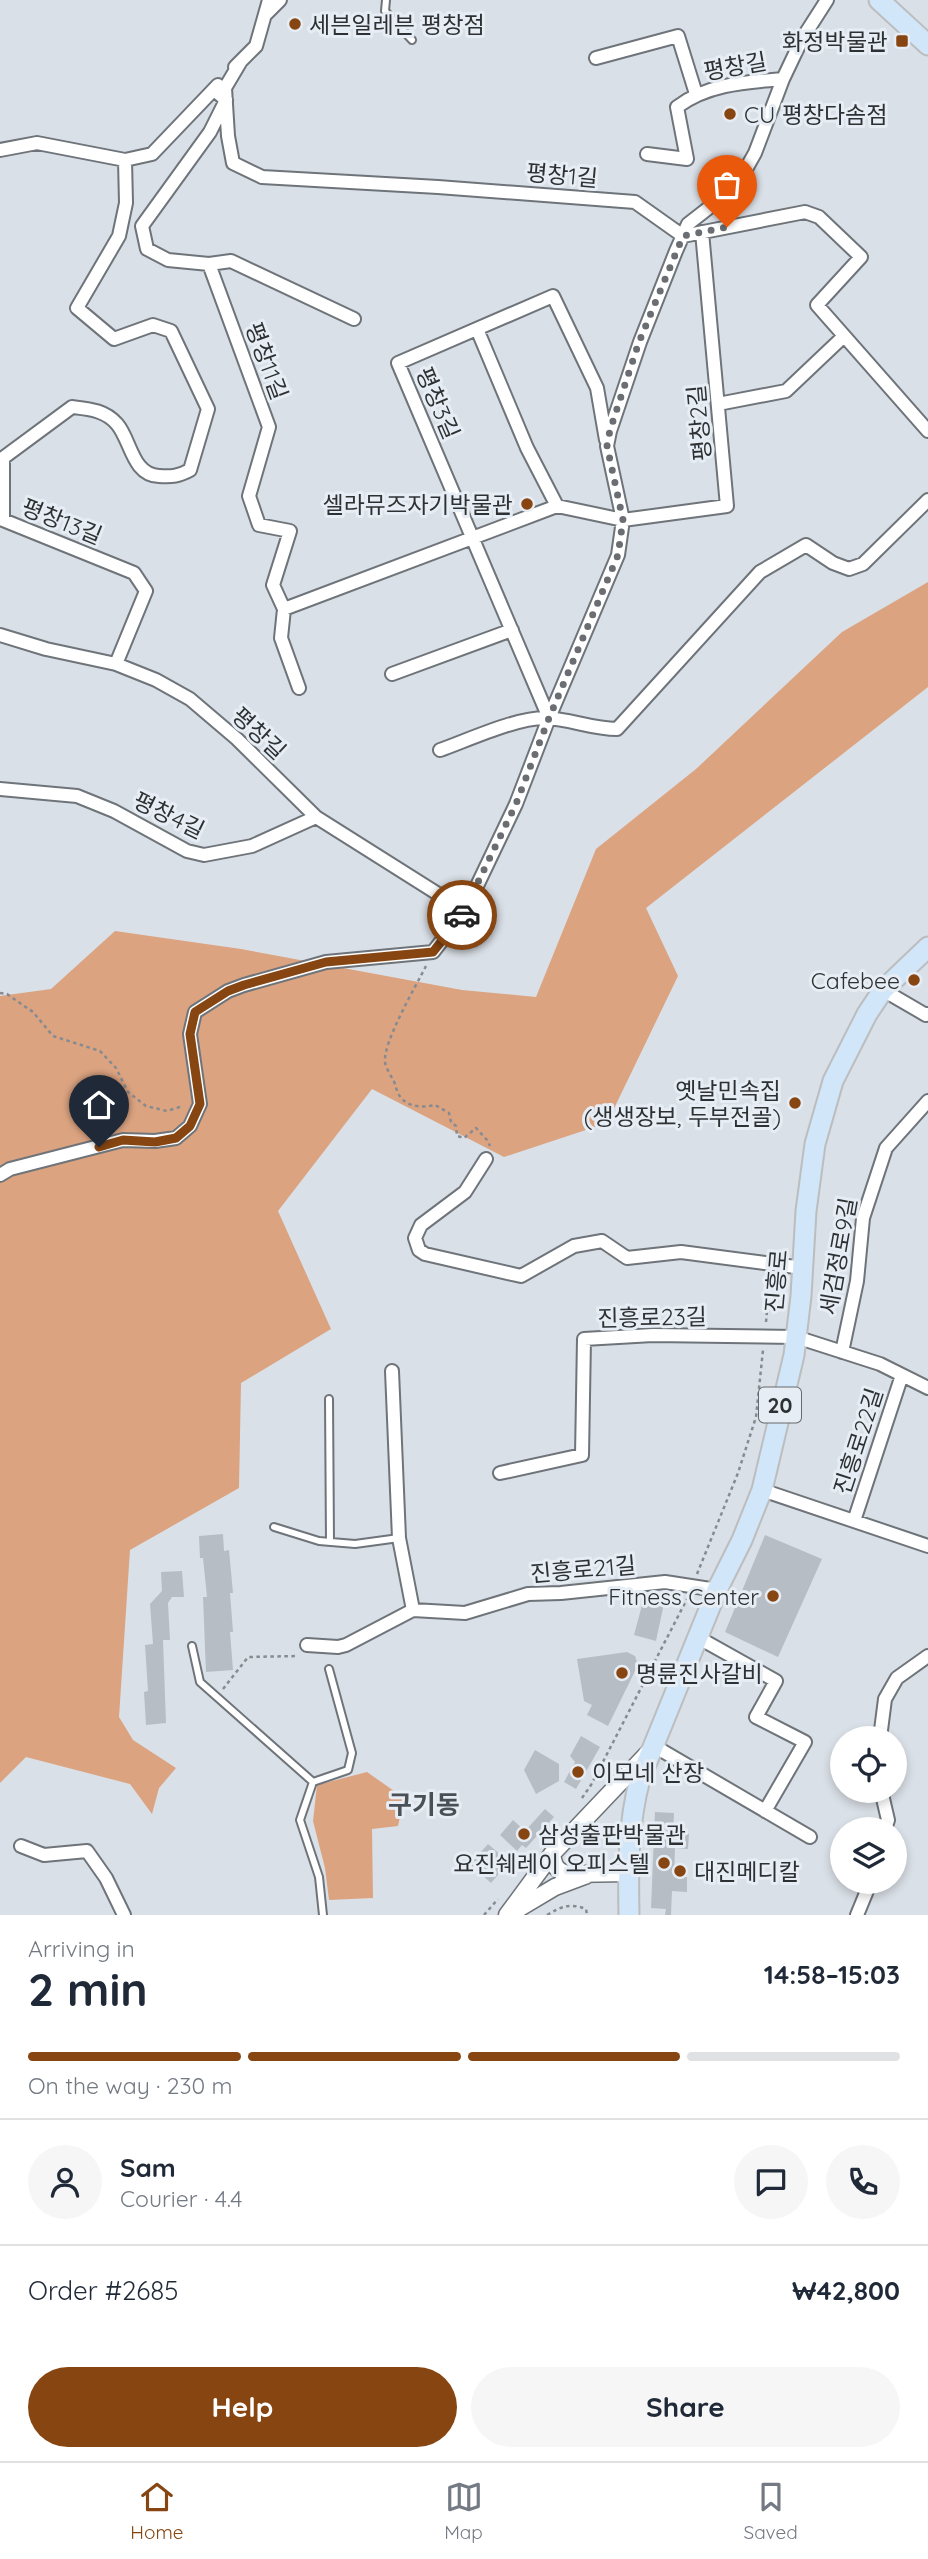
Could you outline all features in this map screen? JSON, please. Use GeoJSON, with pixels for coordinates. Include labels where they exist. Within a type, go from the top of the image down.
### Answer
{"type":"FeatureCollection","features":[{"type":"Feature","properties":{"kind":"main road"},"geometry":{"type":"LineString","coordinates":[[879,0],[928,45]]}},
{"type":"Feature","properties":{"kind":"main road","name":"진흥로"},"geometry":{"type":"LineString","coordinates":[[629,1915],[628,1873],[634,1804],[640,1779],[717,1590],[742,1540],[762,1490],[796,1337],[806,1211],[815,1144],[833,1081],[867,1014],[883,990],[928,947]]}},
{"type":"Feature","properties":{"kind":"main road"},"geometry":{"type":"LineString","coordinates":[[507,1915],[552,1854],[654,1746]]}},
{"type":"Feature","properties":{"kind":"main road"},"geometry":{"type":"LineString","coordinates":[[552,1854],[554,1866],[561,1872],[587,1875],[628,1873]]}},
{"type":"Feature","properties":{"kind":"main road"},"geometry":{"type":"LineString","coordinates":[[507,1915],[555,1887],[587,1875]]}},
{"type":"Feature","properties":{"kind":"street"},"geometry":{"type":"LineString","coordinates":[[262,0],[264,15]]}},
{"type":"Feature","properties":{"kind":"street"},"geometry":{"type":"LineString","coordinates":[[0,150],[37,143],[125,160],[152,154],[256,46],[269,0]]}},
{"type":"Feature","properties":{"kind":"street"},"geometry":{"type":"LineString","coordinates":[[264,15],[280,0]]}},
{"type":"Feature","properties":{"kind":"street","name":"평창길"},"geometry":{"type":"LineString","coordinates":[[433,952],[465,911],[516,804],[618,555],[623,520],[607,446],[639,342],[688,224],[742,176],[755,153],[783,79],[827,0]]}},
{"type":"Feature","properties":{"kind":"street","name":"평창길"},"geometry":{"type":"LineString","coordinates":[[596,58],[678,36],[695,94]]}},
{"type":"Feature","properties":{"kind":"street","name":"평창1길"},"geometry":{"type":"LineString","coordinates":[[241,61],[225,88],[228,136],[233,163],[262,177],[635,202],[683,236]]}},
{"type":"Feature","properties":{"kind":"street","name":"평창길"},"geometry":{"type":"LineString","coordinates":[[647,153],[687,159],[677,107],[695,94],[734,83],[783,79]]}},
{"type":"Feature","properties":{"kind":"street"},"geometry":{"type":"LineString","coordinates":[[214,90],[226,100],[210,132],[142,226],[147,249],[168,260],[209,264],[231,261],[354,319]]}},
{"type":"Feature","properties":{"kind":"street","name":"평창13길"},"geometry":{"type":"LineString","coordinates":[[116,664],[146,591],[134,573],[4,520],[3,458],[72,407],[98,410],[117,424],[140,467],[153,476],[176,477],[190,470],[208,409],[171,331],[153,325],[114,339],[77,308],[119,236],[125,203],[125,160]]}},
{"type":"Feature","properties":{"kind":"street"},"geometry":{"type":"LineString","coordinates":[[683,236],[804,212],[819,217],[861,257],[817,305],[928,431]]}},
{"type":"Feature","properties":{"kind":"street","name":"평창2길"},"geometry":{"type":"LineString","coordinates":[[623,520],[727,506],[702,232]]}},
{"type":"Feature","properties":{"kind":"street","name":"평창11길"},"geometry":{"type":"LineString","coordinates":[[209,264],[269,427],[249,496],[259,525],[290,531],[273,585],[284,609],[281,638],[299,688]]}},
{"type":"Feature","properties":{"kind":"street","name":"평창3길"},"geometry":{"type":"LineString","coordinates":[[549,718],[398,363],[553,296],[597,388],[607,446]]}},
{"type":"Feature","properties":{"kind":"street"},"geometry":{"type":"LineString","coordinates":[[477,329],[527,448],[557,506]]}},
{"type":"Feature","properties":{"kind":"street"},"geometry":{"type":"LineString","coordinates":[[718,404],[786,391],[844,336]]}},
{"type":"Feature","properties":{"kind":"street"},"geometry":{"type":"LineString","coordinates":[[440,750],[533,718],[549,718],[600,729],[617,729],[760,572],[806,545],[833,564],[849,569],[863,564],[928,500]]}},
{"type":"Feature","properties":{"kind":"street"},"geometry":{"type":"LineString","coordinates":[[284,609],[557,506],[623,520]]}},
{"type":"Feature","properties":{"kind":"street"},"geometry":{"type":"LineString","coordinates":[[392,674],[512,630]]}},
{"type":"Feature","properties":{"kind":"street","name":"평창길"},"geometry":{"type":"LineString","coordinates":[[0,635],[46,649],[116,664],[156,680],[190,699],[237,739],[316,817],[465,911]]}},
{"type":"Feature","properties":{"kind":"street","name":"평창4길"},"geometry":{"type":"LineString","coordinates":[[0,789],[77,796],[114,811],[187,851],[204,855],[252,846],[316,817]]}},
{"type":"Feature","properties":{"kind":"street"},"geometry":{"type":"LineString","coordinates":[[0,1175],[10,1169],[123,1140],[155,1142],[176,1138],[190,1126],[200,1104],[190,1034],[195,1012],[228,991],[326,962],[433,952]]}},
{"type":"Feature","properties":{"kind":"street"},"geometry":{"type":"LineString","coordinates":[[883,990],[928,1014]]}},
{"type":"Feature","properties":{"kind":"street","name":"세검정로9길"},"geometry":{"type":"LineString","coordinates":[[842,1352],[857,1281],[863,1218],[882,1159],[886,1148],[928,1101]]}},
{"type":"Feature","properties":{"kind":"street"},"geometry":{"type":"LineString","coordinates":[[486,1159],[465,1192],[421,1225],[415,1238],[419,1250],[425,1254],[521,1276],[574,1246],[602,1241],[626,1258],[681,1252],[803,1268]]}},
{"type":"Feature","properties":{"kind":"street","name":"진흥로23길"},"geometry":{"type":"LineString","coordinates":[[499,1473],[582,1455],[584,1339],[653,1335],[796,1337]]}},
{"type":"Feature","properties":{"kind":"street","name":"진흥로22길"},"geometry":{"type":"LineString","coordinates":[[796,1337],[880,1364],[928,1388]]}},
{"type":"Feature","properties":{"kind":"street"},"geometry":{"type":"LineString","coordinates":[[304,1650],[346,1645],[413,1610],[399,1538],[392,1371]]}},
{"type":"Feature","properties":{"kind":"street","name":"진흥로22길"},"geometry":{"type":"LineString","coordinates":[[854,1521],[902,1375]]}},
{"type":"Feature","properties":{"kind":"street"},"geometry":{"type":"LineString","coordinates":[[762,1490],[928,1546]]}},
{"type":"Feature","properties":{"kind":"street","name":"진흥로21길"},"geometry":{"type":"LineString","coordinates":[[413,1610],[465,1613],[528,1594],[666,1583],[717,1590]]}},
{"type":"Feature","properties":{"kind":"street"},"geometry":{"type":"LineString","coordinates":[[699,1638],[776,1681],[756,1717],[805,1742],[765,1811]]}},
{"type":"Feature","properties":{"kind":"street"},"geometry":{"type":"LineString","coordinates":[[882,1726],[885,1699],[897,1678],[928,1656]]}},
{"type":"Feature","properties":{"kind":"street"},"geometry":{"type":"LineString","coordinates":[[654,1746],[810,1837]]}},
{"type":"Feature","properties":{"kind":"street"},"geometry":{"type":"LineString","coordinates":[[21,1846],[44,1855],[87,1851],[106,1878],[124,1915]]}},
{"type":"Feature","properties":{"kind":"street"},"geometry":{"type":"LineString","coordinates":[[857,1915],[866,1894]]}},
{"type":"Feature","properties":{"kind":"lane"},"geometry":{"type":"LineString","coordinates":[[386,0],[385,10],[412,40]]}},
{"type":"Feature","properties":{"kind":"lane"},"geometry":{"type":"LineString","coordinates":[[329,1399],[330,1542]]}},
{"type":"Feature","properties":{"kind":"lane"},"geometry":{"type":"LineString","coordinates":[[274,1527],[319,1541],[355,1545],[399,1538]]}},
{"type":"Feature","properties":{"kind":"lane"},"geometry":{"type":"LineString","coordinates":[[192,1646],[200,1682],[313,1782]]}},
{"type":"Feature","properties":{"kind":"lane"},"geometry":{"type":"LineString","coordinates":[[313,1782],[348,1770],[352,1753],[329,1669]]}},
{"type":"Feature","properties":{"kind":"lane"},"geometry":{"type":"LineString","coordinates":[[313,1782],[300,1820],[319,1877],[323,1915]]}},
{"type":"Feature","properties":{"kind":"path"},"geometry":{"type":"LineString","coordinates":[[433,952],[393,1033],[385,1061],[397,1093],[404,1102],[412,1106],[435,1105],[449,1113],[460,1138],[464,1138],[476,1128],[490,1146],[486,1159]]}},
{"type":"Feature","properties":{"kind":"path"},"geometry":{"type":"LineString","coordinates":[[0,993],[8,994],[33,1012],[53,1037],[100,1051],[116,1068],[128,1092],[146,1106],[167,1111],[188,1104],[197,1085]]}},
{"type":"Feature","properties":{"kind":"path","name":"진흥로"},"geometry":{"type":"LineString","coordinates":[[591,1785],[682,1610],[738,1473],[756,1417],[772,1263]]}},
{"type":"Feature","properties":{"kind":"path"},"geometry":{"type":"LineString","coordinates":[[217,1697],[248,1657],[304,1650]]}},
{"type":"Feature","properties":{"kind":"path"},"geometry":{"type":"LineString","coordinates":[[547,1915],[562,1906],[572,1904],[586,1909],[587,1915]]}},
{"type":"Feature","properties":{"kind":"shaded area"},"geometry":{"type":"Polygon","coordinates":[[[928,582],[928,687],[646,908],[678,976],[607,1123],[504,1157],[372,1089],[278,1211],[331,1329],[241,1383],[239,1488],[130,1550],[119,1717],[133,1740],[176,1768],[159,1788],[152,1814],[130,1784],[26,1757],[0,1783],[0,996],[51,989],[115,931],[241,949],[462,990],[536,997],[596,849],[696,769],[842,632],[928,582]]]}},
{"type":"Feature","properties":{"kind":"shaded area"},"geometry":{"type":"Polygon","coordinates":[[[367,1772],[404,1798],[398,1826],[372,1829],[373,1898],[329,1900],[325,1868],[313,1821],[317,1785],[367,1772]]]}},
{"type":"Feature","properties":{"kind":"building"},"geometry":{"type":"Polygon","coordinates":[[[223,1534],[224,1551],[229,1550],[233,1593],[230,1593],[233,1632],[230,1632],[233,1670],[206,1672],[203,1597],[207,1597],[199,1536],[223,1534]]]}},
{"type":"Feature","properties":{"kind":"building","name":"Fitness Center"},"geometry":{"type":"Polygon","coordinates":[[[765,1535],[822,1559],[778,1657],[725,1632],[765,1535]]]}},
{"type":"Feature","properties":{"kind":"building"},"geometry":{"type":"Polygon","coordinates":[[[182,1571],[184,1597],[172,1597],[168,1603],[170,1640],[163,1640],[166,1723],[146,1725],[144,1692],[148,1691],[145,1645],[153,1644],[150,1604],[162,1591],[161,1572],[182,1571]]]}},
{"type":"Feature","properties":{"kind":"building"},"geometry":{"type":"Polygon","coordinates":[[[645,1594],[666,1594],[656,1641],[634,1635],[645,1594]]]}},
{"type":"Feature","properties":{"kind":"building"},"geometry":{"type":"Polygon","coordinates":[[[627,1652],[635,1656],[638,1665],[608,1726],[587,1715],[592,1705],[584,1701],[577,1659],[627,1652]]]}},
{"type":"Feature","properties":{"kind":"building","name":"이모네 산장"},"geometry":{"type":"Polygon","coordinates":[[[581,1736],[600,1747],[576,1789],[564,1782],[575,1762],[570,1756],[581,1736]]]}},
{"type":"Feature","properties":{"kind":"building"},"geometry":{"type":"Polygon","coordinates":[[[535,1750],[559,1764],[559,1781],[536,1794],[524,1770],[535,1750]]]}},
{"type":"Feature","properties":{"kind":"building"},"geometry":{"type":"Polygon","coordinates":[[[545,1809],[554,1817],[526,1848],[522,1845],[517,1851],[500,1835],[513,1820],[525,1831],[545,1809]]]}},
{"type":"Feature","properties":{"kind":"building","name":"요진쉐레이 오피스텔"},"geometry":{"type":"Polygon","coordinates":[[[655,1812],[674,1813],[673,1833],[689,1834],[688,1849],[675,1848],[674,1877],[687,1877],[687,1892],[672,1891],[671,1915],[665,1915],[666,1909],[651,1908],[655,1812]]]}},
{"type":"Feature","properties":{"kind":"building"},"geometry":{"type":"Polygon","coordinates":[[[488,1844],[509,1862],[491,1883],[470,1864],[488,1844]]]}},
{"type":"Feature","properties":{"kind":"way so far"},"geometry":{"type":"LineString","coordinates":[[462,915],[516,804],[618,555],[623,520],[607,446],[639,342],[683,236],[727,227]]}},
{"type":"Feature","properties":{"kind":"place","name":"세븐일레븐 평창점"},"geometry":{"type":"Point","coordinates":[295,24]}},
{"type":"Feature","properties":{"kind":"place","name":"화정박물관"},"geometry":{"type":"Point","coordinates":[902,41]}},
{"type":"Feature","properties":{"kind":"place","name":"CU 평창다솜점"},"geometry":{"type":"Point","coordinates":[730,114]}},
{"type":"Feature","properties":{"kind":"place","name":"셀라뮤즈자기박물관"},"geometry":{"type":"Point","coordinates":[527,504]}},
{"type":"Feature","properties":{"kind":"place","name":"Cafebee"},"geometry":{"type":"Point","coordinates":[914,980]}},
{"type":"Feature","properties":{"kind":"place","name":"옛날민속집 (생생장보, 두부전골)"},"geometry":{"type":"Point","coordinates":[795,1103]}},
{"type":"Feature","properties":{"kind":"place","name":"Fitness Center"},"geometry":{"type":"Point","coordinates":[773,1596]}},
{"type":"Feature","properties":{"kind":"place","name":"명륜진사갈비"},"geometry":{"type":"Point","coordinates":[622,1673]}},
{"type":"Feature","properties":{"kind":"place","name":"이모네 산장"},"geometry":{"type":"Point","coordinates":[578,1772]}},
{"type":"Feature","properties":{"kind":"place","name":"삼성출판박물관"},"geometry":{"type":"Point","coordinates":[524,1834]}},
{"type":"Feature","properties":{"kind":"place","name":"요진쉐레이 오피스텔"},"geometry":{"type":"Point","coordinates":[664,1863]}},
{"type":"Feature","properties":{"kind":"place","name":"대진메디칼"},"geometry":{"type":"Point","coordinates":[680,1871]}},
{"type":"Feature","properties":{"kind":"district","name":"구기동"},"geometry":{"type":"Point","coordinates":[424,1804]}},
{"type":"Feature","properties":{"kind":"route"},"geometry":{"type":"LineString","coordinates":[[99,1147],[123,1140],[155,1142],[176,1138],[190,1126],[200,1104],[190,1034],[195,1012],[228,991],[326,962],[433,952],[462,915]]}}]}
